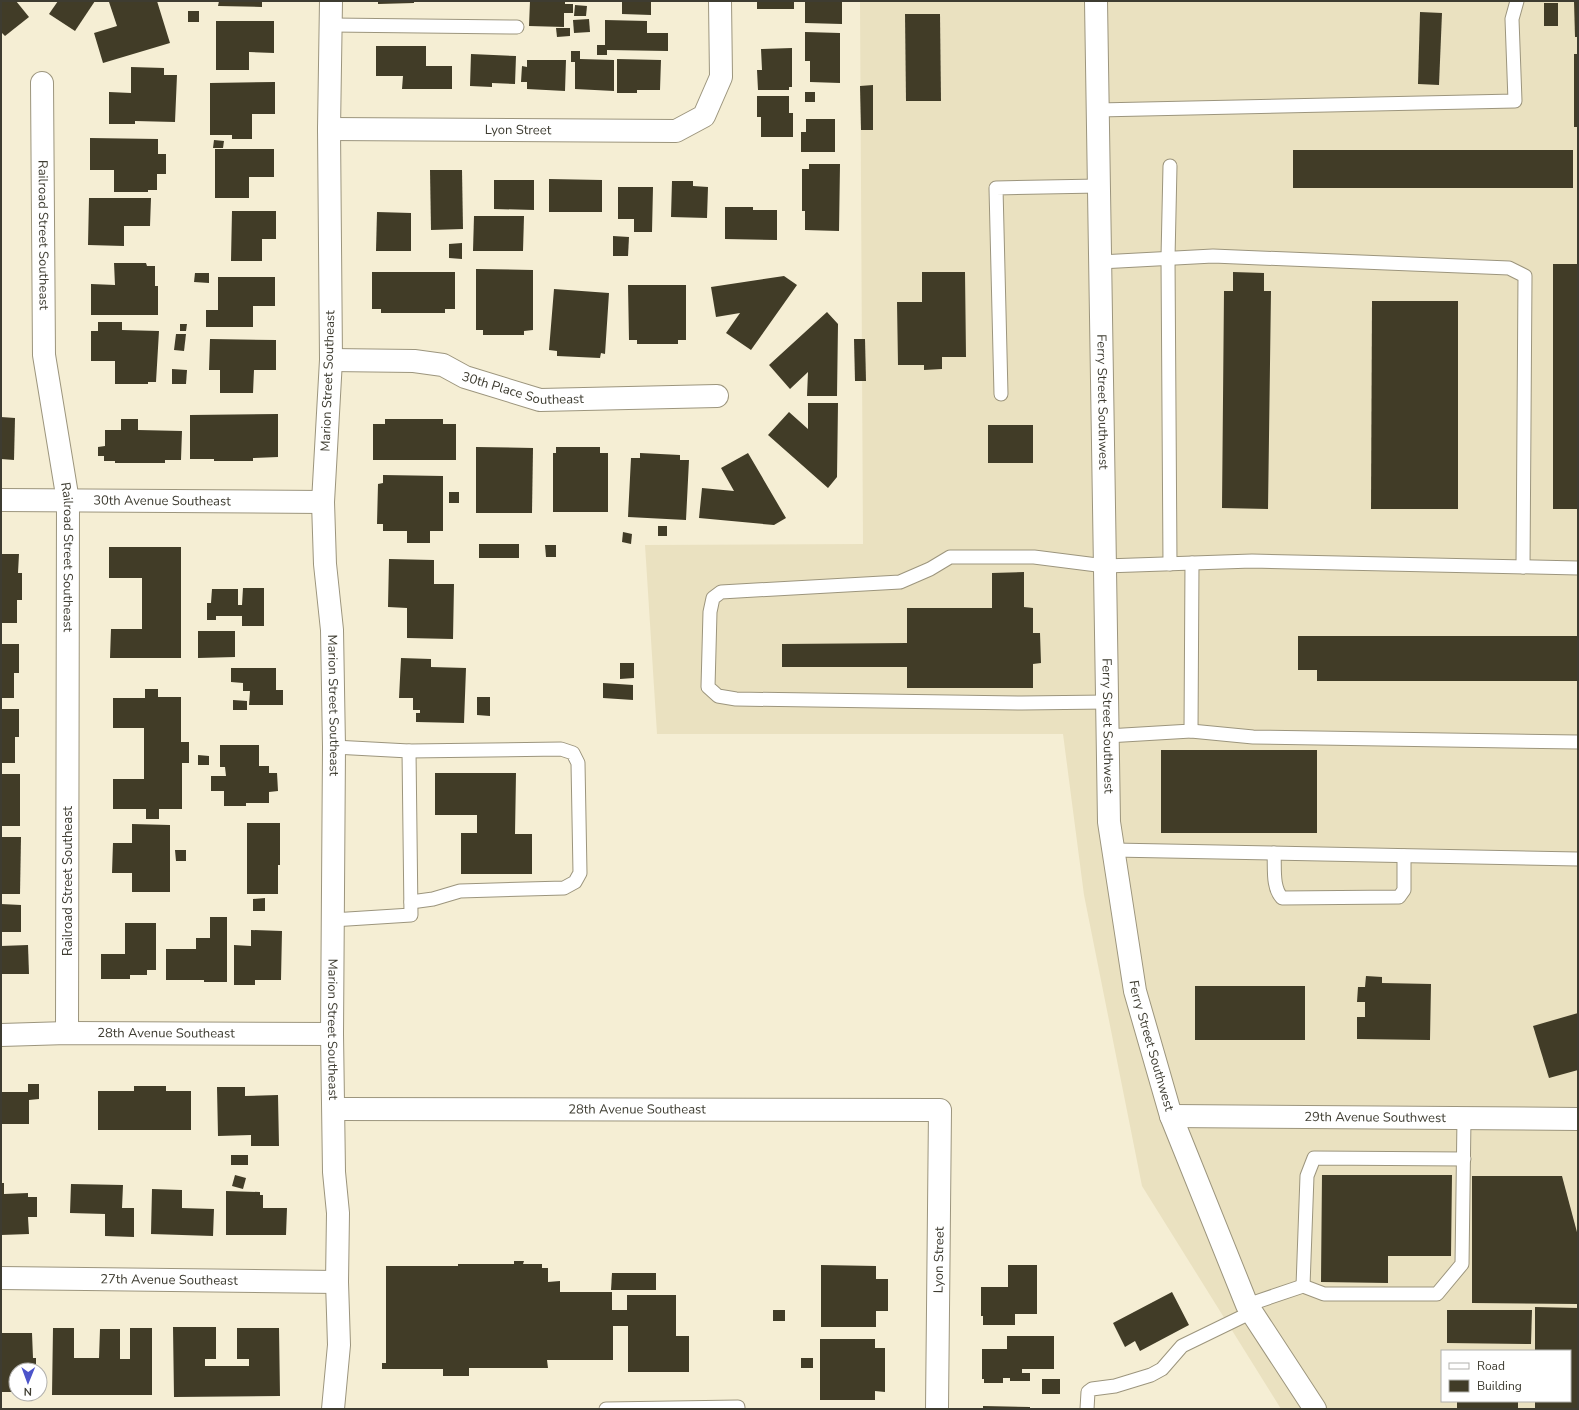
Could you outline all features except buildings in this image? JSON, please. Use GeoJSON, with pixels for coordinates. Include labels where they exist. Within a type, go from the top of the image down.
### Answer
{"type":"FeatureCollection","features":[{"type":"Feature","properties":{"kind":"street","name":"Marion Street Southeast"},"geometry":{"type":"LineString","coordinates":[[331,1],[332,25],[329,129],[331,360],[323,502],[325,564],[332,630],[334,747],[332,1034],[334,1172],[338,1213],[337,1282],[339,1345],[333,1409]]}},
{"type":"Feature","properties":{"kind":"street","name":"Lyon Street"},"geometry":{"type":"LineString","coordinates":[[329,129],[676,131],[704,116],[721,77],[720,1]]}},
{"type":"Feature","properties":{"kind":"street","name":"Ferry Street Southwest"},"geometry":{"type":"LineString","coordinates":[[1096,1],[1109,822],[1135,992],[1171,1116],[1249,1308],[1315,1409]]}},
{"type":"Feature","properties":{"kind":"street","name":"Railroad Street Southeast"},"geometry":{"type":"LineString","coordinates":[[42,83],[44,355],[68,501],[68,1033]]}},
{"type":"Feature","properties":{"kind":"street","name":"30th Place Southeast"},"geometry":{"type":"LineString","coordinates":[[331,360],[414,361],[443,365],[465,377],[540,400],[717,396]]}},
{"type":"Feature","properties":{"kind":"street","name":"30th Avenue Southeast"},"geometry":{"type":"LineString","coordinates":[[1,500],[323,502]]}},
{"type":"Feature","properties":{"kind":"street","name":"28th Avenue Southeast"},"geometry":{"type":"LineString","coordinates":[[1,1035],[68,1033],[332,1034]]}},
{"type":"Feature","properties":{"kind":"street","name":"28th Avenue Southeast"},"geometry":{"type":"LineString","coordinates":[[334,1109],[940,1110]]}},
{"type":"Feature","properties":{"kind":"street","name":"Lyon Street"},"geometry":{"type":"LineString","coordinates":[[937,1409],[940,1110]]}},
{"type":"Feature","properties":{"kind":"street","name":"29th Avenue Southwest"},"geometry":{"type":"LineString","coordinates":[[1171,1116],[1578,1119]]}},
{"type":"Feature","properties":{"kind":"street","name":"27th Avenue Southeast"},"geometry":{"type":"LineString","coordinates":[[1,1278],[337,1282]]}},
{"type":"Feature","properties":{"kind":"lane"},"geometry":{"type":"LineString","coordinates":[[1098,110],[1515,101],[1512,19],[1517,1]]}},
{"type":"Feature","properties":{"kind":"lane"},"geometry":{"type":"LineString","coordinates":[[332,25],[517,27]]}},
{"type":"Feature","properties":{"kind":"lane"},"geometry":{"type":"LineString","coordinates":[[1170,166],[1168,258],[1170,564]]}},
{"type":"Feature","properties":{"kind":"lane"},"geometry":{"type":"LineString","coordinates":[[1001,394],[996,188],[1099,186]]}},
{"type":"Feature","properties":{"kind":"lane"},"geometry":{"type":"LineString","coordinates":[[1100,262],[1213,256],[1509,268],[1525,276],[1523,567]]}},
{"type":"Feature","properties":{"kind":"lane"},"geometry":{"type":"LineString","coordinates":[[1107,702],[1022,703],[736,699],[718,696],[708,687],[710,612],[713,598],[720,592],[900,582],[930,569],[950,557],[1034,557],[1105,566],[1252,561],[1578,568]]}},
{"type":"Feature","properties":{"kind":"lane"},"geometry":{"type":"LineString","coordinates":[[1191,732],[1192,563]]}},
{"type":"Feature","properties":{"kind":"lane"},"geometry":{"type":"LineString","coordinates":[[1107,736],[1191,732],[1253,737],[1578,742]]}},
{"type":"Feature","properties":{"kind":"lane"},"geometry":{"type":"LineString","coordinates":[[334,747],[409,751],[561,748],[573,753],[578,763],[580,873],[575,882],[564,888],[460,890],[433,899],[411,902]]}},
{"type":"Feature","properties":{"kind":"lane"},"geometry":{"type":"LineString","coordinates":[[332,920],[411,915],[409,751]]}},
{"type":"Feature","properties":{"kind":"lane"},"geometry":{"type":"LineString","coordinates":[[1113,850],[1578,859]]}},
{"type":"Feature","properties":{"kind":"lane"},"geometry":{"type":"LineString","coordinates":[[1274,853],[1277,893],[1282,898],[1399,897],[1404,890],[1404,856]]}},
{"type":"Feature","properties":{"kind":"lane"},"geometry":{"type":"LineString","coordinates":[[1087,1409],[1088,1392],[1092,1388],[1115,1386],[1151,1375],[1162,1369],[1182,1346],[1249,1308],[1303,1286],[1324,1294],[1437,1294],[1462,1264],[1464,1118]]}},
{"type":"Feature","properties":{"kind":"lane"},"geometry":{"type":"LineString","coordinates":[[1303,1286],[1307,1176],[1314,1158],[1464,1158]]}},
{"type":"Feature","properties":{"kind":"lane"},"geometry":{"type":"LineString","coordinates":[[606,1409],[738,1408]]}},
{"type":"Feature","properties":{"kind":"shaded area"},"geometry":{"type":"Polygon","coordinates":[[[860,1],[1578,1],[1578,1409],[1281,1409],[1142,1186],[1084,895],[1063,734],[657,734],[645,545],[863,544],[860,1]]]}}]}
